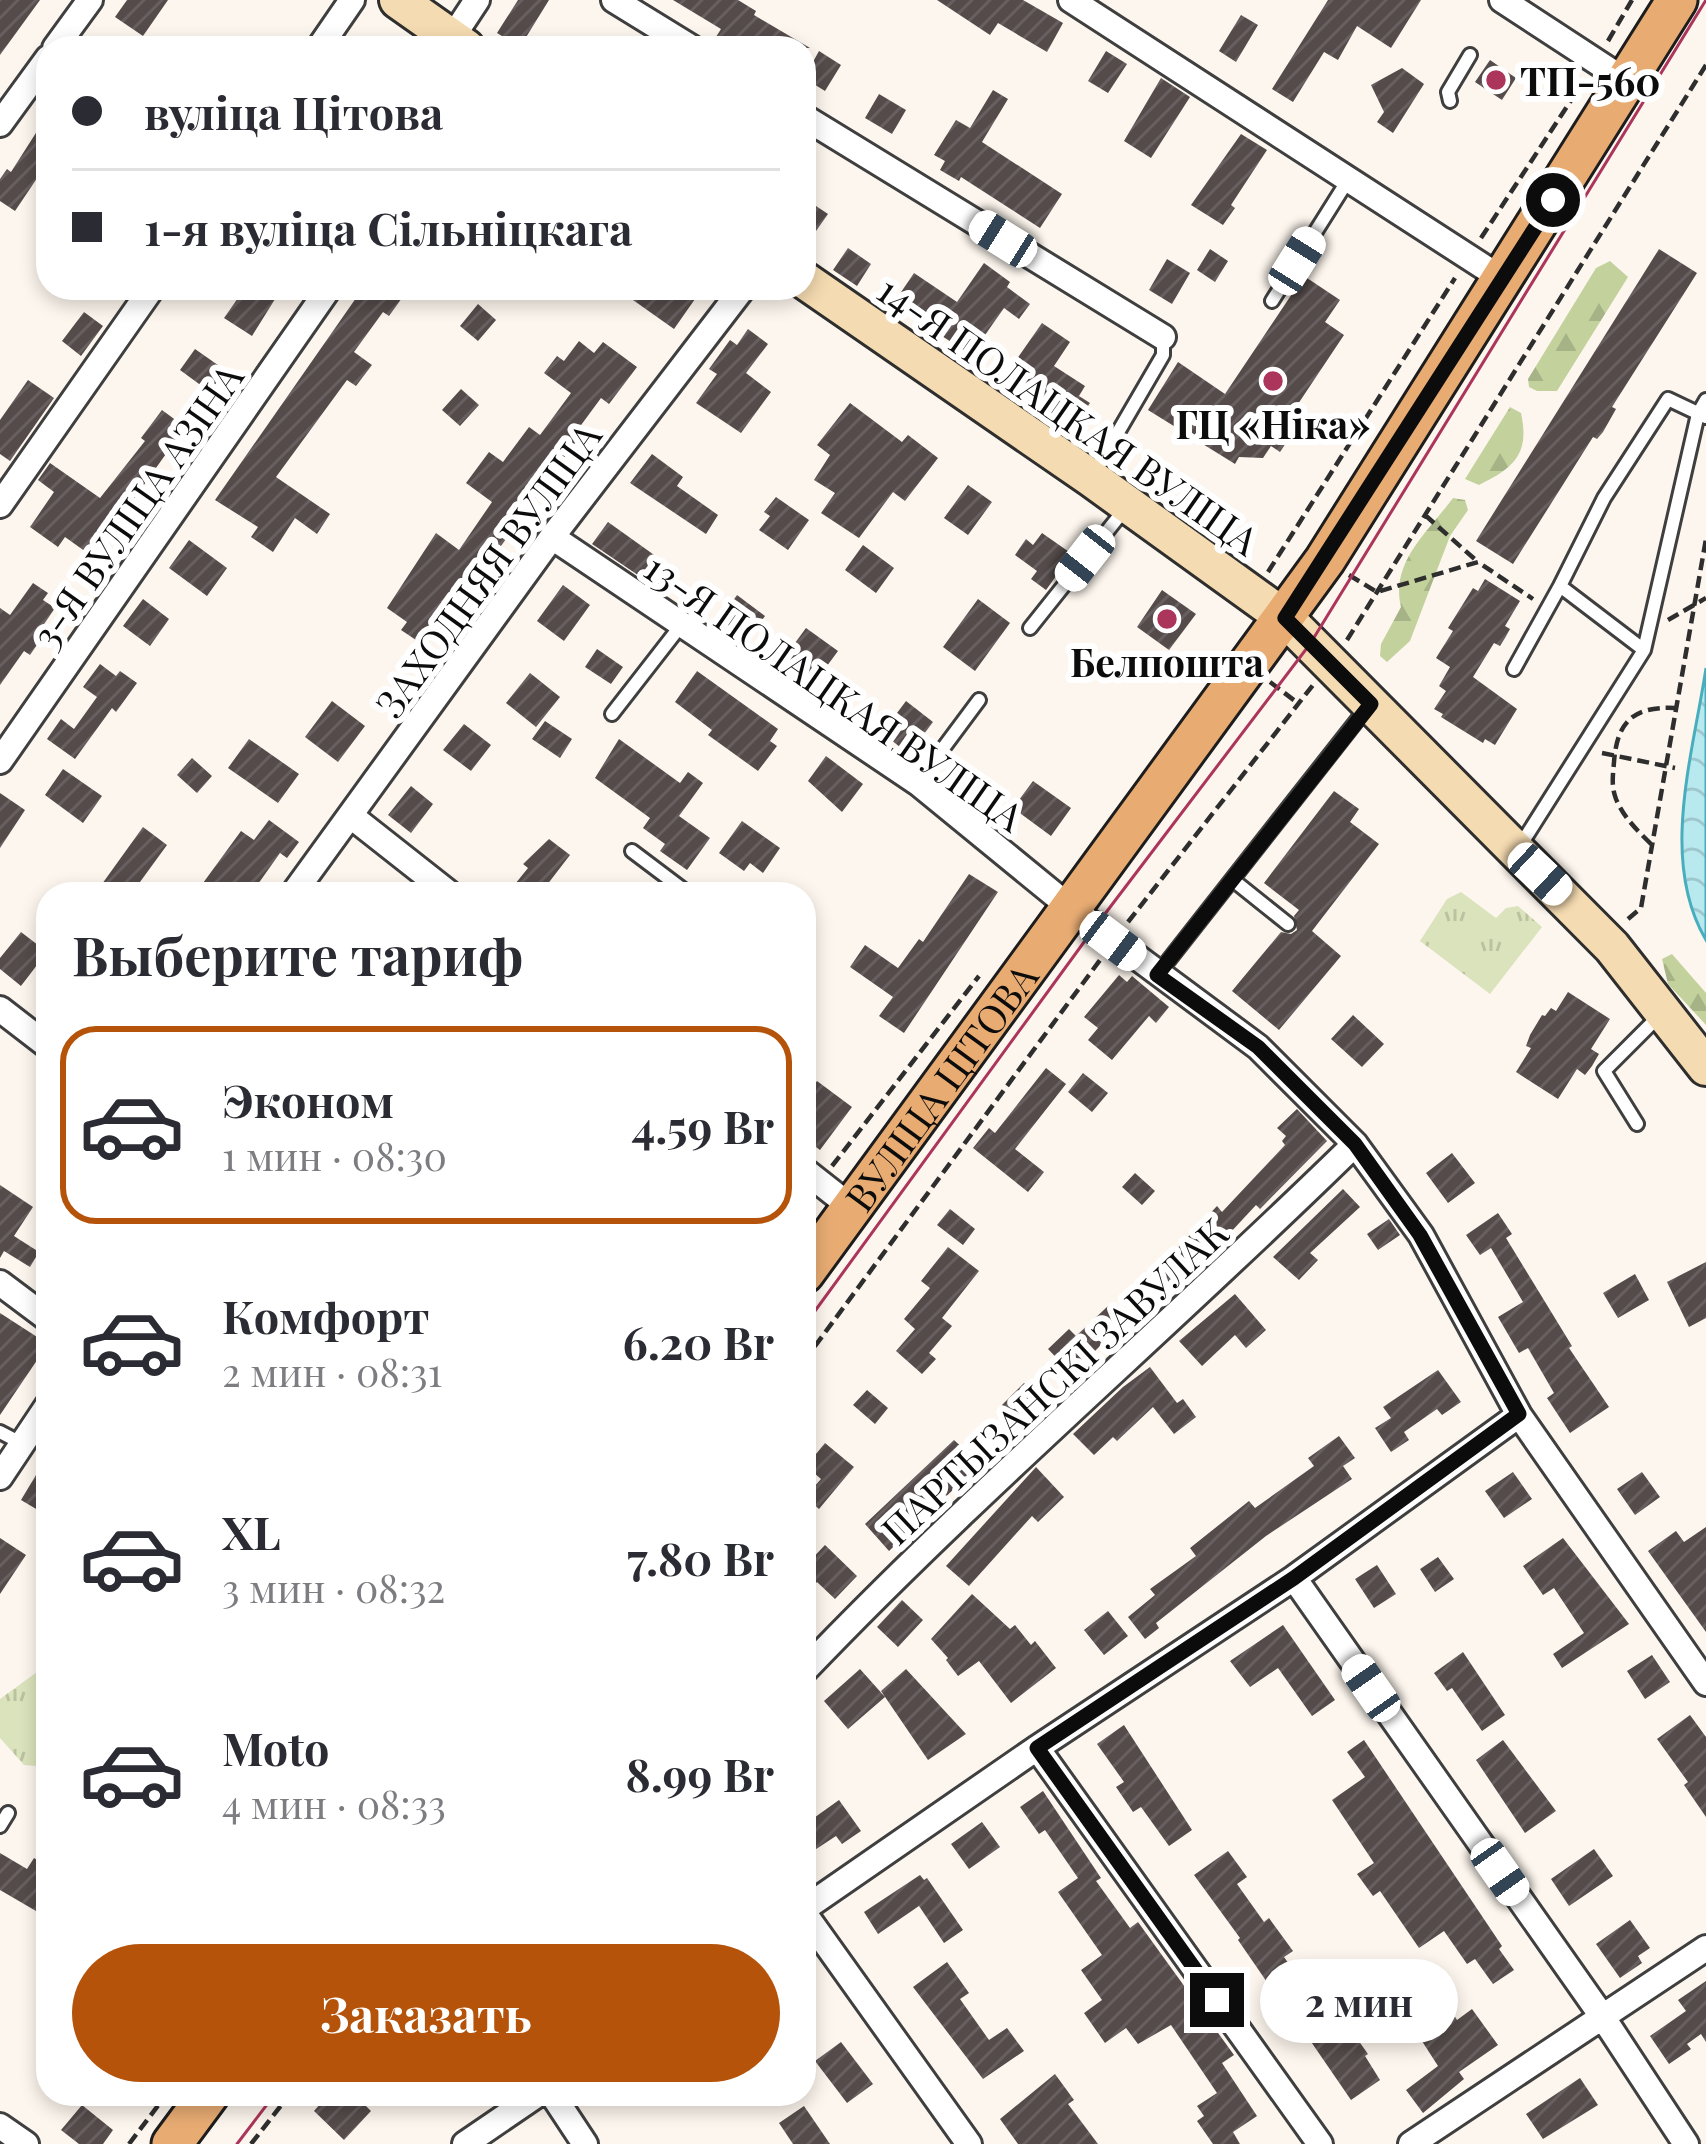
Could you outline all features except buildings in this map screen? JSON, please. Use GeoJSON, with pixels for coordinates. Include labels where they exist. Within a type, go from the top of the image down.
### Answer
{"type":"FeatureCollection","features":[{"type":"Feature","properties":{"kind":"main road"},"geometry":{"type":"LineString","coordinates":[[398,0],[449,36]]}},
{"type":"Feature","properties":{"kind":"main road","name":"ВУЛІЦА ЦІТОВА"},"geometry":{"type":"LineString","coordinates":[[816,1256],[1285,618],[1504,280],[1611,71],[1677,0]]}},
{"type":"Feature","properties":{"kind":"main road","name":"14-Я ПОЛАЦКАЯ ВУЛІЦА"},"geometry":{"type":"LineString","coordinates":[[816,288],[1285,618],[1612,947],[1706,1066]]}},
{"type":"Feature","properties":{"kind":"main road"},"geometry":{"type":"LineString","coordinates":[[172,2144],[200,2106]]}},
{"type":"Feature","properties":{"kind":"street"},"geometry":{"type":"LineString","coordinates":[[64,36],[90,0]]}},
{"type":"Feature","properties":{"kind":"street"},"geometry":{"type":"LineString","coordinates":[[327,36],[352,0]]}},
{"type":"Feature","properties":{"kind":"street"},"geometry":{"type":"LineString","coordinates":[[462,36],[477,0]]}},
{"type":"Feature","properties":{"kind":"street"},"geometry":{"type":"LineString","coordinates":[[614,0],[672,36]]}},
{"type":"Feature","properties":{"kind":"street"},"geometry":{"type":"LineString","coordinates":[[1071,0],[1504,280]]}},
{"type":"Feature","properties":{"kind":"street"},"geometry":{"type":"LineString","coordinates":[[1502,0],[1611,71]]}},
{"type":"Feature","properties":{"kind":"street"},"geometry":{"type":"LineString","coordinates":[[0,124],[36,74]]}},
{"type":"Feature","properties":{"kind":"street"},"geometry":{"type":"LineString","coordinates":[[816,124],[1162,337]]}},
{"type":"Feature","properties":{"kind":"street"},"geometry":{"type":"LineString","coordinates":[[0,505],[144,300]]}},
{"type":"Feature","properties":{"kind":"street","name":"3-Я ВУЛІЦА АЗІНА"},"geometry":{"type":"LineString","coordinates":[[0,761],[10,730],[320,300]]}},
{"type":"Feature","properties":{"kind":"street","name":"ЗАХОДНЯЯ ВУЛІЦА"},"geometry":{"type":"LineString","coordinates":[[301,882],[552,537],[733,300]]}},
{"type":"Feature","properties":{"kind":"street","name":"13-Я ПОЛАЦКАЯ ВУЛІЦА"},"geometry":{"type":"LineString","coordinates":[[552,537],[918,783],[1072,910],[1258,1047],[1355,1144],[1420,1235],[1519,1414],[1706,1683]]}},
{"type":"Feature","properties":{"kind":"street"},"geometry":{"type":"LineString","coordinates":[[351,816],[436,882]]}},
{"type":"Feature","properties":{"kind":"street"},"geometry":{"type":"LineString","coordinates":[[0,1009],[36,1037]]}},
{"type":"Feature","properties":{"kind":"street","name":"ПАРТЫЗАНСКІ ЗАВУЛАК"},"geometry":{"type":"LineString","coordinates":[[816,1659],[893,1580],[1355,1144]]}},
{"type":"Feature","properties":{"kind":"street"},"geometry":{"type":"LineString","coordinates":[[816,1179],[851,1207]]}},
{"type":"Feature","properties":{"kind":"street"},"geometry":{"type":"LineString","coordinates":[[0,1283],[36,1310]]}},
{"type":"Feature","properties":{"kind":"street"},"geometry":{"type":"LineString","coordinates":[[816,1903],[1037,1748],[1294,1578],[1519,1414]]}},
{"type":"Feature","properties":{"kind":"street"},"geometry":{"type":"LineString","coordinates":[[0,1477],[11,1438],[36,1416]]}},
{"type":"Feature","properties":{"kind":"street"},"geometry":{"type":"LineString","coordinates":[[1294,1578],[1604,2019],[1686,2144]]}},
{"type":"Feature","properties":{"kind":"street"},"geometry":{"type":"LineString","coordinates":[[1037,1748],[1320,2144]]}},
{"type":"Feature","properties":{"kind":"street"},"geometry":{"type":"LineString","coordinates":[[816,1928],[969,2144]]}},
{"type":"Feature","properties":{"kind":"street"},"geometry":{"type":"LineString","coordinates":[[1411,2144],[1706,1948]]}},
{"type":"Feature","properties":{"kind":"street"},"geometry":{"type":"LineString","coordinates":[[465,2144],[520,2106]]}},
{"type":"Feature","properties":{"kind":"street"},"geometry":{"type":"LineString","coordinates":[[560,2106],[585,2144]]}},
{"type":"Feature","properties":{"kind":"street"},"geometry":{"type":"LineString","coordinates":[[0,2126],[26,2144]]}},
{"type":"Feature","properties":{"kind":"lane"},"geometry":{"type":"LineString","coordinates":[[1450,101],[1448,92],[1470,55]]}},
{"type":"Feature","properties":{"kind":"lane"},"geometry":{"type":"LineString","coordinates":[[1272,301],[1348,180]]}},
{"type":"Feature","properties":{"kind":"lane"},"geometry":{"type":"LineString","coordinates":[[1091,478],[1163,355],[1162,337]]}},
{"type":"Feature","properties":{"kind":"lane"},"geometry":{"type":"LineString","coordinates":[[1514,669],[1604,498],[1668,400],[1702,416]]}},
{"type":"Feature","properties":{"kind":"lane"},"geometry":{"type":"LineString","coordinates":[[1516,852],[1644,650],[1706,400]]}},
{"type":"Feature","properties":{"kind":"lane"},"geometry":{"type":"LineString","coordinates":[[1030,628],[1129,505]]}},
{"type":"Feature","properties":{"kind":"lane"},"geometry":{"type":"LineString","coordinates":[[1560,586],[1644,650]]}},
{"type":"Feature","properties":{"kind":"lane"},"geometry":{"type":"LineString","coordinates":[[612,714],[682,624]]}},
{"type":"Feature","properties":{"kind":"lane"},"geometry":{"type":"LineString","coordinates":[[918,783],[979,700]]}},
{"type":"Feature","properties":{"kind":"lane"},"geometry":{"type":"LineString","coordinates":[[1157,975],[1371,704]]}},
{"type":"Feature","properties":{"kind":"lane"},"geometry":{"type":"LineString","coordinates":[[632,851],[673,882]]}},
{"type":"Feature","properties":{"kind":"lane"},"geometry":{"type":"LineString","coordinates":[[1233,880],[1288,924]]}},
{"type":"Feature","properties":{"kind":"lane"},"geometry":{"type":"LineString","coordinates":[[1637,1124],[1604,1071],[1664,1011]]}},
{"type":"Feature","properties":{"kind":"lane"},"geometry":{"type":"LineString","coordinates":[[0,1826],[8,1813]]}},
{"type":"Feature","properties":{"kind":"path"},"geometry":{"type":"LineString","coordinates":[[1267,573],[1468,258],[1611,71],[1632,0]]}},
{"type":"Feature","properties":{"kind":"path"},"geometry":{"type":"LineString","coordinates":[[1342,646],[1706,64]]}},
{"type":"Feature","properties":{"kind":"path"},"geometry":{"type":"LineString","coordinates":[[1425,515],[1478,562],[1547,608]]}},
{"type":"Feature","properties":{"kind":"path"},"geometry":{"type":"LineString","coordinates":[[1632,915],[1641,908],[1706,539]]}},
{"type":"Feature","properties":{"kind":"path"},"geometry":{"type":"LineString","coordinates":[[1344,572],[1377,592],[1478,562]]}},
{"type":"Feature","properties":{"kind":"path"},"geometry":{"type":"LineString","coordinates":[[1648,632],[1706,598]]}},
{"type":"Feature","properties":{"kind":"path"},"geometry":{"type":"LineString","coordinates":[[816,1345],[1113,941],[1320,676]]}},
{"type":"Feature","properties":{"kind":"path"},"geometry":{"type":"LineString","coordinates":[[1264,678],[1299,704]]}},
{"type":"Feature","properties":{"kind":"path"},"geometry":{"type":"LineString","coordinates":[[1652,844],[1630,824],[1612,787],[1616,736],[1636,713],[1651,707],[1675,708]]}},
{"type":"Feature","properties":{"kind":"path"},"geometry":{"type":"LineString","coordinates":[[1584,749],[1675,768]]}},
{"type":"Feature","properties":{"kind":"path"},"geometry":{"type":"LineString","coordinates":[[129,2144],[158,2106]]}},
{"type":"Feature","properties":{"kind":"path"},"geometry":{"type":"LineString","coordinates":[[251,2144],[281,2106]]}},
{"type":"Feature","properties":{"kind":"green space"},"geometry":{"type":"Polygon","coordinates":[[[1610,261],[1628,277],[1557,391],[1529,387],[1528,379],[1596,268],[1610,261]]]}},
{"type":"Feature","properties":{"kind":"green space"},"geometry":{"type":"Polygon","coordinates":[[[1510,407],[1521,413],[1523,427],[1516,458],[1479,485],[1465,479],[1510,407]]]}},
{"type":"Feature","properties":{"kind":"green space"},"geometry":{"type":"Polygon","coordinates":[[[1453,498],[1465,500],[1468,510],[1450,536],[1410,641],[1387,662],[1380,656],[1381,644],[1401,607],[1399,591],[1406,562],[1453,498]]]}},
{"type":"Feature","properties":{"kind":"green space"},"geometry":{"type":"Polygon","coordinates":[[[1461,892],[1496,918],[1506,908],[1518,906],[1542,927],[1490,994],[1420,941],[1447,899],[1461,892]]]}},
{"type":"Feature","properties":{"kind":"green space"},"geometry":{"type":"Polygon","coordinates":[[[1672,954],[1706,993],[1706,1025],[1668,984],[1662,959],[1672,954]]]}},
{"type":"Feature","properties":{"kind":"green space"},"geometry":{"type":"Polygon","coordinates":[[[36,1673],[36,1766],[24,1765],[0,1738],[0,1699],[36,1673]]]}},
{"type":"Feature","properties":{"kind":"water"},"geometry":{"type":"Polygon","coordinates":[[[1706,668],[1706,940],[1692,909],[1682,842],[1688,771],[1706,668]]]}},
{"type":"Feature","properties":{"kind":"tram line"},"geometry":{"type":"LineString","coordinates":[[816,1310],[1095,927],[1310,644],[1706,0]]}},
{"type":"Feature","properties":{"kind":"tram line"},"geometry":{"type":"LineString","coordinates":[[237,2144],[266,2106]]}},
{"type":"Feature","properties":{"kind":"place","name":"ТП-560"},"geometry":{"type":"Point","coordinates":[1496,80]}},
{"type":"Feature","properties":{"kind":"place","name":"ГЦ «Ніка»"},"geometry":{"type":"Point","coordinates":[1273,381]}},
{"type":"Feature","properties":{"kind":"place","name":"Белпошта"},"geometry":{"type":"Point","coordinates":[1167,619]}},
{"type":"Feature","properties":{"kind":"route"},"geometry":{"type":"LineString","coordinates":[[1217,2000],[1037,1748],[1294,1578],[1519,1414],[1420,1235],[1355,1144],[1258,1047],[1157,975],[1371,704],[1285,618],[1553,200]]}}]}
